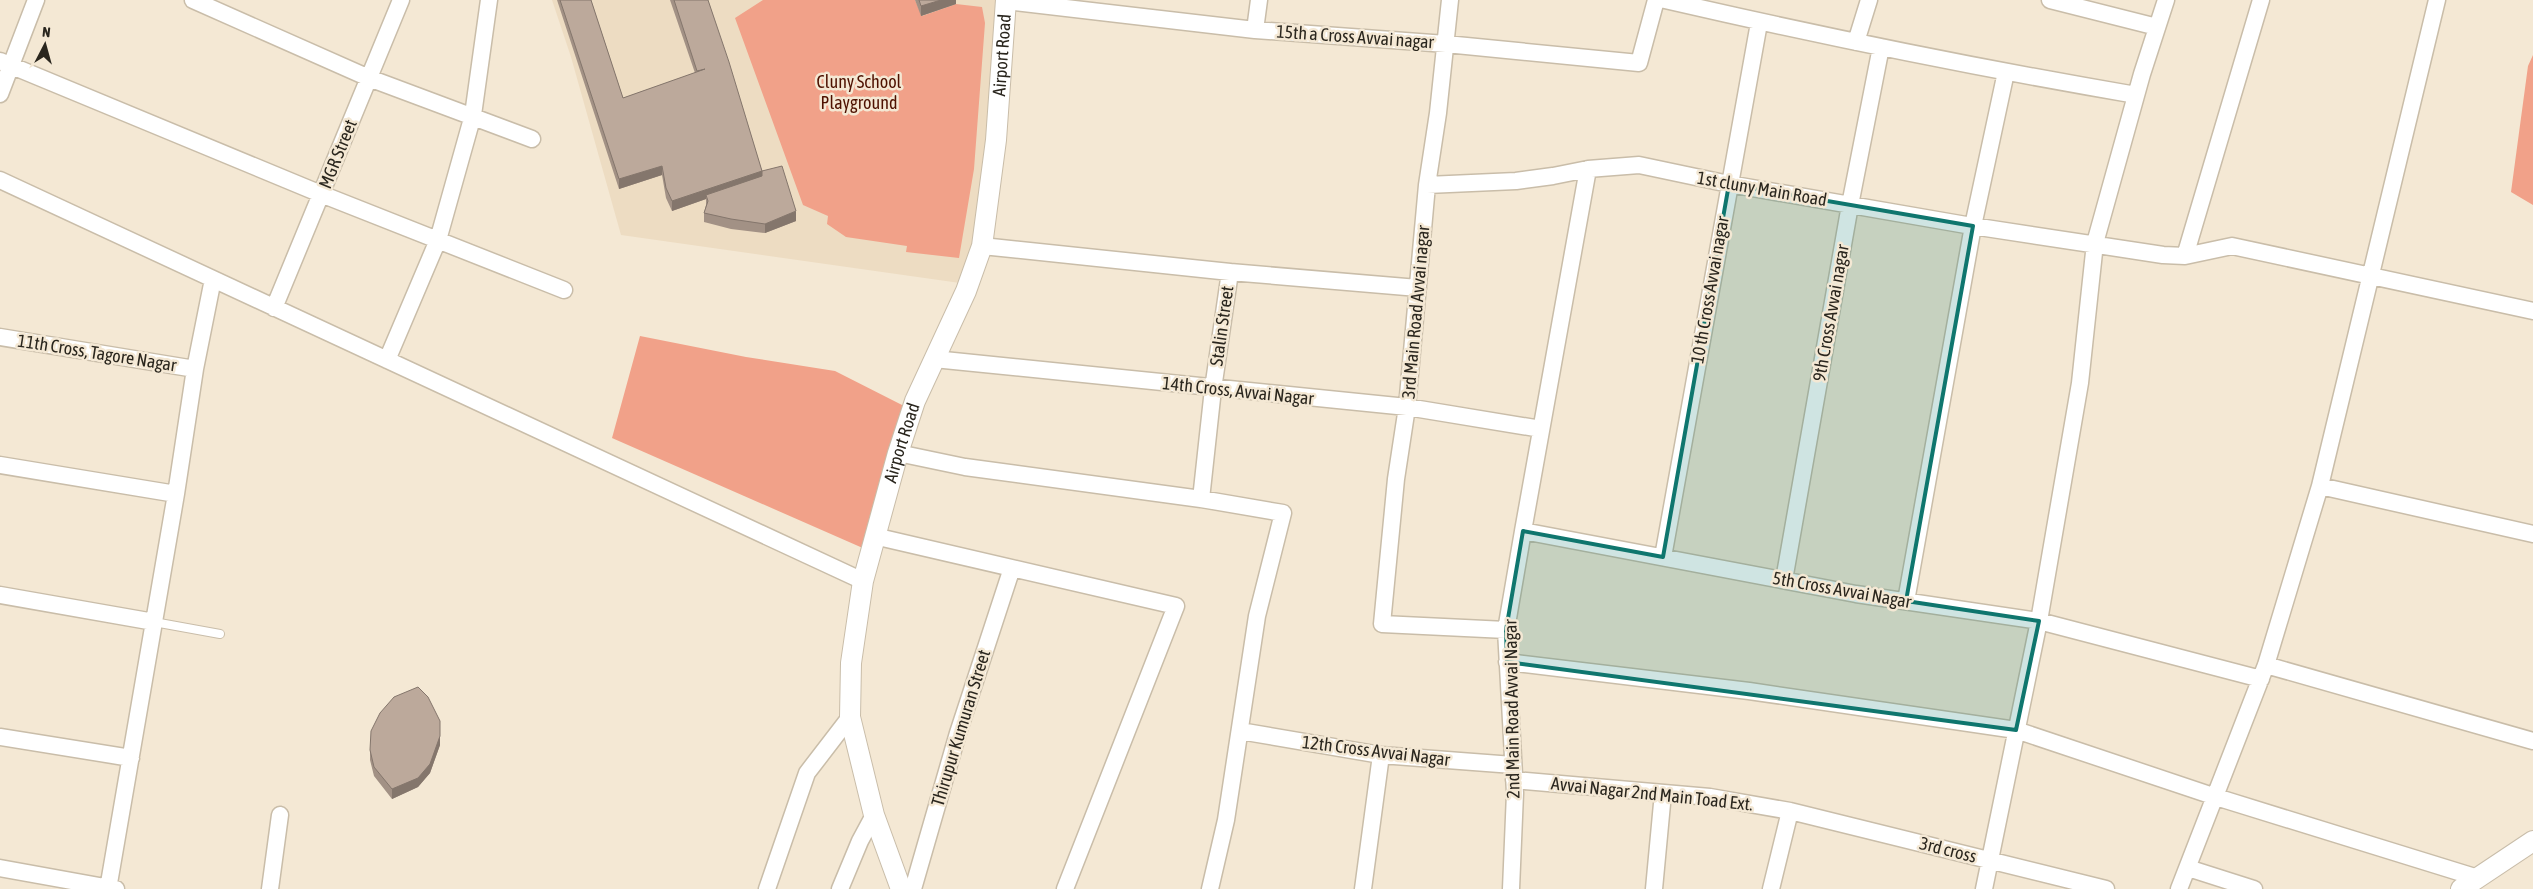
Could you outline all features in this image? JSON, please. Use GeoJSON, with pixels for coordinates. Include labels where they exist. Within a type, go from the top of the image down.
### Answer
{"type":"FeatureCollection","features":[{"type":"Feature","properties":{"kind":"street"},"geometry":{"type":"LineString","coordinates":[[0,94],[6,63],[36,0]]}},
{"type":"Feature","properties":{"kind":"street"},"geometry":{"type":"LineString","coordinates":[[194,0],[369,78],[473,115],[532,139]]}},
{"type":"Feature","properties":{"kind":"street","name":"MGR Street"},"geometry":{"type":"LineString","coordinates":[[274,308],[401,0]]}},
{"type":"Feature","properties":{"kind":"street"},"geometry":{"type":"LineString","coordinates":[[388,360],[438,240],[473,115],[489,0]]}},
{"type":"Feature","properties":{"kind":"street"},"geometry":{"type":"LineString","coordinates":[[1254,30],[1259,0]]}},
{"type":"Feature","properties":{"kind":"street","name":"3rd Main Road Avvai nagar"},"geometry":{"type":"LineString","coordinates":[[1450,0],[1427,185],[1407,408],[1396,479],[1382,624],[1506,630]]}},
{"type":"Feature","properties":{"kind":"street","name":"15th a Cross Avvai nagar"},"geometry":{"type":"LineString","coordinates":[[1006,1],[1254,30],[1446,44],[1639,63],[1656,0]]}},
{"type":"Feature","properties":{"kind":"street"},"geometry":{"type":"LineString","coordinates":[[1665,0],[1759,23],[2006,72],[2136,95]]}},
{"type":"Feature","properties":{"kind":"street"},"geometry":{"type":"LineString","coordinates":[[1856,42],[1869,0]]}},
{"type":"Feature","properties":{"kind":"street"},"geometry":{"type":"LineString","coordinates":[[2050,0],[2157,26]]}},
{"type":"Feature","properties":{"kind":"street"},"geometry":{"type":"LineString","coordinates":[[1984,889],[2039,621],[2080,383],[2095,243],[2136,95],[2166,0]]}},
{"type":"Feature","properties":{"kind":"street"},"geometry":{"type":"LineString","coordinates":[[2186,256],[2261,0]]}},
{"type":"Feature","properties":{"kind":"street"},"geometry":{"type":"LineString","coordinates":[[2179,889],[2263,672],[2320,486],[2437,0]]}},
{"type":"Feature","properties":{"kind":"street","name":"Airport Road"},"geometry":{"type":"LineString","coordinates":[[901,889],[874,815],[850,717],[851,663],[863,580],[898,453],[915,401],[966,291],[982,246],[996,140],[1006,1]]}},
{"type":"Feature","properties":{"kind":"street","name":"10 th Cross Avvai nagar"},"geometry":{"type":"LineString","coordinates":[[1663,558],[1759,23]]}},
{"type":"Feature","properties":{"kind":"street","name":"9th Cross Avvai nagar"},"geometry":{"type":"LineString","coordinates":[[1784,580],[1850,205],[1881,47]]}},
{"type":"Feature","properties":{"kind":"street"},"geometry":{"type":"LineString","coordinates":[[6,63],[321,194],[564,290]]}},
{"type":"Feature","properties":{"kind":"street"},"geometry":{"type":"LineString","coordinates":[[1906,601],[1973,226],[2006,72]]}},
{"type":"Feature","properties":{"kind":"street","name":"1st cluny Main Road"},"geometry":{"type":"LineString","coordinates":[[1427,185],[1516,181],[1588,169],[1639,165],[1729,184],[1850,205],[2163,255],[2186,256],[2232,246],[2533,311]]}},
{"type":"Feature","properties":{"kind":"street"},"geometry":{"type":"LineString","coordinates":[[1523,531],[1588,169]]}},
{"type":"Feature","properties":{"kind":"street"},"geometry":{"type":"LineString","coordinates":[[0,180],[863,580]]}},
{"type":"Feature","properties":{"kind":"street"},"geometry":{"type":"LineString","coordinates":[[982,246],[1230,272],[1418,288]]}},
{"type":"Feature","properties":{"kind":"street","name":"Stalin Street"},"geometry":{"type":"LineString","coordinates":[[1201,499],[1213,389],[1230,272]]}},
{"type":"Feature","properties":{"kind":"street"},"geometry":{"type":"LineString","coordinates":[[0,868],[111,888],[195,369],[213,279]]}},
{"type":"Feature","properties":{"kind":"street","name":"11th Cross, Tagore Nagar"},"geometry":{"type":"LineString","coordinates":[[0,337],[195,369]]}},
{"type":"Feature","properties":{"kind":"street","name":"14th Cross, Avvai Nagar"},"geometry":{"type":"LineString","coordinates":[[934,359],[1407,408],[1541,429]]}},
{"type":"Feature","properties":{"kind":"street"},"geometry":{"type":"LineString","coordinates":[[898,453],[965,467],[1201,499],[1284,513],[1257,616],[1226,820],[1210,889]]}},
{"type":"Feature","properties":{"kind":"street"},"geometry":{"type":"LineString","coordinates":[[0,465],[176,494]]}},
{"type":"Feature","properties":{"kind":"street"},"geometry":{"type":"LineString","coordinates":[[2320,486],[2533,534]]}},
{"type":"Feature","properties":{"kind":"street","name":"5th Cross Avvai Nagar"},"geometry":{"type":"LineString","coordinates":[[1523,531],[1784,580],[2039,621],[2263,672],[2533,740]]}},
{"type":"Feature","properties":{"kind":"street","name":"2nd Main Road Avvai Nagar"},"geometry":{"type":"LineString","coordinates":[[1511,889],[1513,772],[1506,630],[1523,531]]}},
{"type":"Feature","properties":{"kind":"street"},"geometry":{"type":"LineString","coordinates":[[874,536],[1176,606],[1065,889]]}},
{"type":"Feature","properties":{"kind":"street","name":"Thirupur Kumuran Street"},"geometry":{"type":"LineString","coordinates":[[913,889],[958,733],[1012,568]]}},
{"type":"Feature","properties":{"kind":"street"},"geometry":{"type":"LineString","coordinates":[[0,595],[154,622]]}},
{"type":"Feature","properties":{"kind":"street"},"geometry":{"type":"LineString","coordinates":[[1508,662],[1749,692],[2016,730],[2470,884],[2533,840]]}},
{"type":"Feature","properties":{"kind":"street"},"geometry":{"type":"LineString","coordinates":[[767,889],[807,773],[850,717]]}},
{"type":"Feature","properties":{"kind":"street","name":"12th Cross Avvai Nagar"},"geometry":{"type":"LineString","coordinates":[[1240,731],[1381,755],[1513,772]]}},
{"type":"Feature","properties":{"kind":"street"},"geometry":{"type":"LineString","coordinates":[[0,737],[131,758]]}},
{"type":"Feature","properties":{"kind":"street"},"geometry":{"type":"LineString","coordinates":[[1363,889],[1381,755]]}},
{"type":"Feature","properties":{"kind":"street","name":"Avvai Nagar 2nd Main Toad Ext."},"geometry":{"type":"LineString","coordinates":[[1513,772],[1663,793],[1710,797],[1790,811]]}},
{"type":"Feature","properties":{"kind":"street"},"geometry":{"type":"LineString","coordinates":[[1654,889],[1663,793]]}},
{"type":"Feature","properties":{"kind":"street"},"geometry":{"type":"LineString","coordinates":[[1771,889],[1790,811]]}},
{"type":"Feature","properties":{"kind":"street","name":"3rd cross"},"geometry":{"type":"LineString","coordinates":[[1790,811],[2106,889]]}},
{"type":"Feature","properties":{"kind":"street"},"geometry":{"type":"LineString","coordinates":[[270,889],[280,815]]}},
{"type":"Feature","properties":{"kind":"street"},"geometry":{"type":"LineString","coordinates":[[840,889],[860,841],[874,815]]}},
{"type":"Feature","properties":{"kind":"street"},"geometry":{"type":"LineString","coordinates":[[2188,868],[2254,889]]}},
{"type":"Feature","properties":{"kind":"lane"},"geometry":{"type":"LineString","coordinates":[[154,622],[220,634]]}},
{"type":"Feature","properties":{"kind":"highlighted area"},"geometry":{"type":"Polygon","coordinates":[[[1729,184],[1973,226],[1906,601],[2039,621],[2016,730],[1507,662],[1506,630],[1523,531],[1663,557],[1729,184]]]}},
{"type":"Feature","properties":{"kind":"shaded area"},"geometry":{"type":"Polygon","coordinates":[[[552,0],[997,0],[987,145],[967,284],[621,235],[571,57],[552,0]]]}},
{"type":"Feature","properties":{"kind":"green space","name":"Cluny School Playground"},"geometry":{"type":"Polygon","coordinates":[[[763,0],[915,0],[922,16],[956,4],[982,7],[985,23],[974,169],[959,258],[906,252],[907,246],[846,237],[827,224],[828,216],[803,205],[735,18],[763,0]]]}},
{"type":"Feature","properties":{"kind":"green space"},"geometry":{"type":"Polygon","coordinates":[[[2533,55],[2533,205],[2511,192],[2528,66],[2533,55]]]}},
{"type":"Feature","properties":{"kind":"green space"},"geometry":{"type":"Polygon","coordinates":[[[640,336],[746,357],[835,371],[904,406],[865,549],[612,438],[640,336]]]}},
{"type":"Feature","properties":{"kind":"building"},"geometry":{"type":"Polygon","coordinates":[[[560,0],[591,0],[623,98],[705,69],[697,71],[674,0],[708,0],[762,171],[672,201],[666,188],[662,166],[619,179],[560,0]]]}},
{"type":"Feature","properties":{"kind":"building"},"geometry":{"type":"Polygon","coordinates":[[[919,0],[941,0],[921,6],[919,0]]]}},
{"type":"Feature","properties":{"kind":"building"},"geometry":{"type":"Polygon","coordinates":[[[782,166],[796,211],[765,224],[704,213],[708,201],[706,195],[762,176],[762,171],[782,166]]]}},
{"type":"Feature","properties":{"kind":"building"},"geometry":{"type":"Polygon","coordinates":[[[418,687],[428,697],[440,721],[440,736],[430,764],[418,778],[392,789],[374,767],[370,750],[371,731],[380,713],[394,697],[418,687]]]}}]}
